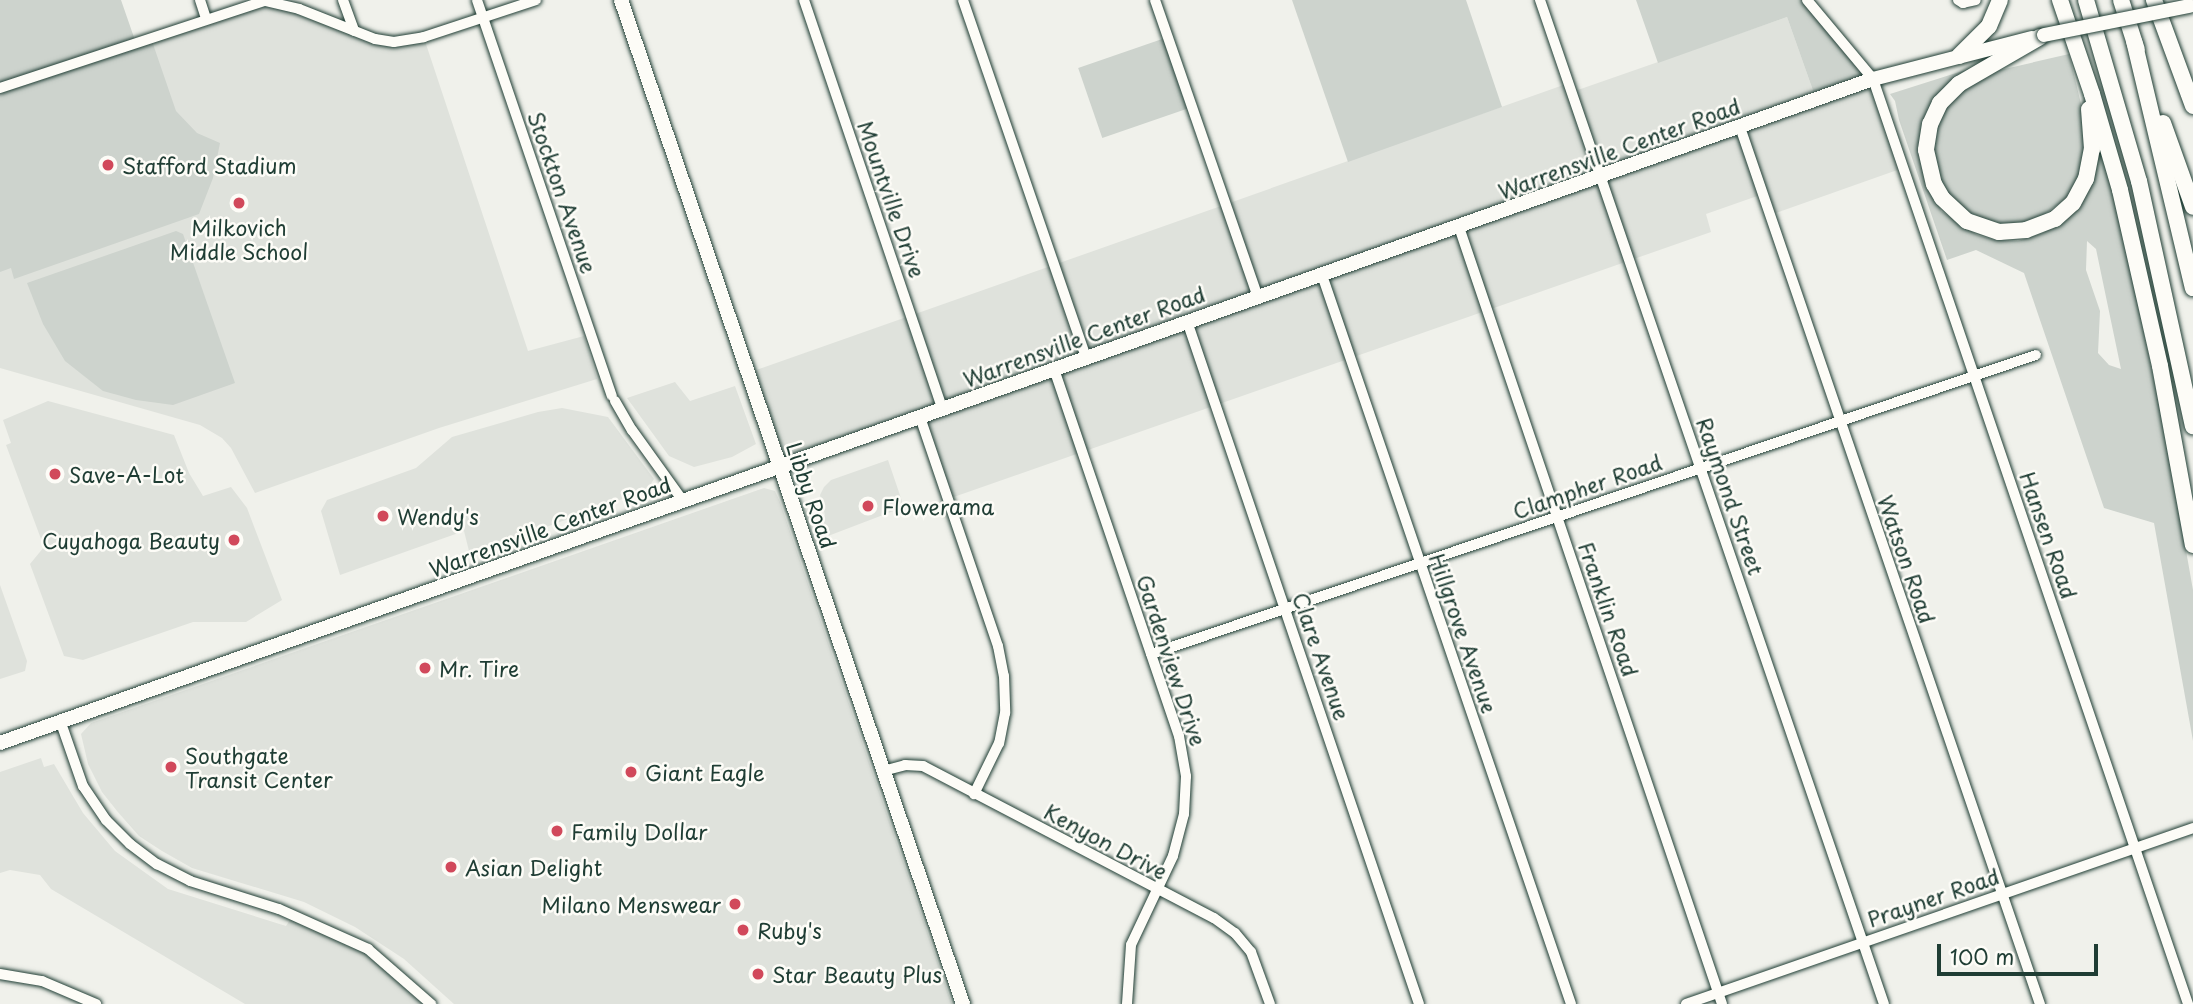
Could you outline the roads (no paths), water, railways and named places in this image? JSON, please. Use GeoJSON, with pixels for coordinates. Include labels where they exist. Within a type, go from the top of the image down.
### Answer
{"type":"FeatureCollection","features":[{"type":"Feature","properties":{"kind":"highway"},"geometry":{"type":"LineString","coordinates":[[1959,56],[1989,26],[1996,16],[2000,0]]}},
{"type":"Feature","properties":{"kind":"highway"},"geometry":{"type":"LineString","coordinates":[[2060,0],[2103,129],[2135,250],[2193,545]]}},
{"type":"Feature","properties":{"kind":"highway"},"geometry":{"type":"LineString","coordinates":[[2087,0],[2139,181],[2193,426]]}},
{"type":"Feature","properties":{"kind":"highway"},"geometry":{"type":"LineString","coordinates":[[2121,0],[2193,207]]}},
{"type":"Feature","properties":{"kind":"highway"},"geometry":{"type":"LineString","coordinates":[[2154,0],[2193,106]]}},
{"type":"Feature","properties":{"kind":"highway"},"geometry":{"type":"LineString","coordinates":[[2042,36],[1959,84],[1940,103],[1930,124],[1926,150],[1934,184],[1942,198],[1967,221],[1999,232],[2026,230],[2055,219],[2077,197],[2086,179],[2092,149],[2092,129],[2078,56]]}},
{"type":"Feature","properties":{"kind":"highway"},"geometry":{"type":"LineString","coordinates":[[2134,41],[2193,288]]}},
{"type":"Feature","properties":{"kind":"main road","name":"Libby Road"},"geometry":{"type":"LineString","coordinates":[[621,0],[963,1004]]}},
{"type":"Feature","properties":{"kind":"main road","name":"Warrensville Center Road"},"geometry":{"type":"LineString","coordinates":[[0,743],[1873,79],[2042,36],[2191,6]]}},
{"type":"Feature","properties":{"kind":"street"},"geometry":{"type":"LineString","coordinates":[[200,0],[206,18]]}},
{"type":"Feature","properties":{"kind":"street"},"geometry":{"type":"LineString","coordinates":[[343,0],[354,31]]}},
{"type":"Feature","properties":{"kind":"street","name":"Stockton Avenue"},"geometry":{"type":"LineString","coordinates":[[477,0],[614,398],[632,430],[683,501]]}},
{"type":"Feature","properties":{"kind":"street"},"geometry":{"type":"LineString","coordinates":[[0,88],[250,4],[276,2],[354,31],[394,42],[424,37],[536,0]]}},
{"type":"Feature","properties":{"kind":"street","name":"Mountville Drive"},"geometry":{"type":"LineString","coordinates":[[804,0],[943,410]]}},
{"type":"Feature","properties":{"kind":"street"},"geometry":{"type":"LineString","coordinates":[[962,0],[1086,358]]}},
{"type":"Feature","properties":{"kind":"street"},"geometry":{"type":"LineString","coordinates":[[1155,0],[1258,297]]}},
{"type":"Feature","properties":{"kind":"street","name":"Raymond Street"},"geometry":{"type":"LineString","coordinates":[[1541,0],[1884,1004]]}},
{"type":"Feature","properties":{"kind":"street"},"geometry":{"type":"LineString","coordinates":[[1807,0],[1873,79]]}},
{"type":"Feature","properties":{"kind":"street"},"geometry":{"type":"LineString","coordinates":[[1958,0],[1963,3],[1976,0]]}},
{"type":"Feature","properties":{"kind":"street","name":"Hansen Road"},"geometry":{"type":"LineString","coordinates":[[1873,79],[2188,1004]]}},
{"type":"Feature","properties":{"kind":"street","name":"Watson Road"},"geometry":{"type":"LineString","coordinates":[[1740,127],[2040,1004]]}},
{"type":"Feature","properties":{"kind":"street","name":"Franklin Road"},"geometry":{"type":"LineString","coordinates":[[1459,227],[1720,999]]}},
{"type":"Feature","properties":{"kind":"street","name":"Hillgrove Avenue"},"geometry":{"type":"LineString","coordinates":[[1322,275],[1571,1004]]}},
{"type":"Feature","properties":{"kind":"street","name":"Clare Avenue"},"geometry":{"type":"LineString","coordinates":[[1187,321],[1419,1004]]}},
{"type":"Feature","properties":{"kind":"street","name":"Clampher Road"},"geometry":{"type":"LineString","coordinates":[[1151,654],[2036,355]]}},
{"type":"Feature","properties":{"kind":"street","name":"Gardenview Drive"},"geometry":{"type":"LineString","coordinates":[[1054,369],[1179,736],[1186,776],[1180,835],[1131,945],[1127,1004]]}},
{"type":"Feature","properties":{"kind":"street"},"geometry":{"type":"LineString","coordinates":[[920,418],[998,646],[1004,676],[1004,713],[999,743],[974,794]]}},
{"type":"Feature","properties":{"kind":"street"},"geometry":{"type":"LineString","coordinates":[[61,723],[83,786],[106,820],[130,844],[157,864],[190,881],[279,909],[368,949],[431,1004]]}},
{"type":"Feature","properties":{"kind":"street","name":"Kenyon Drive"},"geometry":{"type":"LineString","coordinates":[[883,771],[905,765],[923,766],[1214,918],[1236,933],[1251,952],[1270,1004]]}},
{"type":"Feature","properties":{"kind":"street","name":"Prayner Road"},"geometry":{"type":"LineString","coordinates":[[1686,1004],[1720,999],[1863,942],[2193,828]]}},
{"type":"Feature","properties":{"kind":"street"},"geometry":{"type":"LineString","coordinates":[[0,974],[42,981],[96,1004]]}},
{"type":"Feature","properties":{"kind":"place","name":"Stafford Stadium"},"geometry":{"type":"Point","coordinates":[108,165]}},
{"type":"Feature","properties":{"kind":"place","name":"Milkovich Middle School"},"geometry":{"type":"Point","coordinates":[239,203]}},
{"type":"Feature","properties":{"kind":"place","name":"Save-A-Lot"},"geometry":{"type":"Point","coordinates":[55,474]}},
{"type":"Feature","properties":{"kind":"place","name":"Flowerama"},"geometry":{"type":"Point","coordinates":[868,506]}},
{"type":"Feature","properties":{"kind":"place","name":"Wendy's"},"geometry":{"type":"Point","coordinates":[383,516]}},
{"type":"Feature","properties":{"kind":"place","name":"Cuyahoga Beauty"},"geometry":{"type":"Point","coordinates":[234,540]}},
{"type":"Feature","properties":{"kind":"place","name":"Mr. Tire"},"geometry":{"type":"Point","coordinates":[425,668]}},
{"type":"Feature","properties":{"kind":"place","name":"Southgate Transit Center"},"geometry":{"type":"Point","coordinates":[171,767]}},
{"type":"Feature","properties":{"kind":"place","name":"Giant Eagle"},"geometry":{"type":"Point","coordinates":[631,772]}},
{"type":"Feature","properties":{"kind":"place","name":"Family Dollar"},"geometry":{"type":"Point","coordinates":[557,831]}},
{"type":"Feature","properties":{"kind":"place","name":"Asian Delight"},"geometry":{"type":"Point","coordinates":[451,867]}},
{"type":"Feature","properties":{"kind":"place","name":"Milano Menswear"},"geometry":{"type":"Point","coordinates":[735,904]}},
{"type":"Feature","properties":{"kind":"place","name":"Ruby's"},"geometry":{"type":"Point","coordinates":[743,930]}},
{"type":"Feature","properties":{"kind":"place","name":"Star Beauty Plus"},"geometry":{"type":"Point","coordinates":[758,974]}}]}
